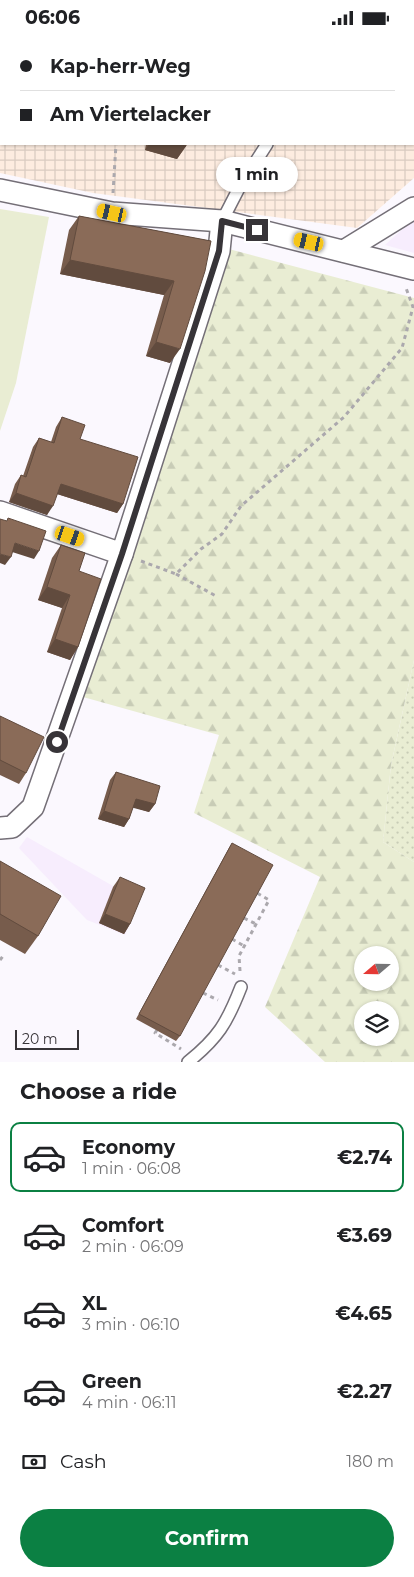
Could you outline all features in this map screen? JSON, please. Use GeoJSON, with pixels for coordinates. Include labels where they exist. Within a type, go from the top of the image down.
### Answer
{"type":"FeatureCollection","features":[{"type":"Feature","properties":{"kind":"street"},"geometry":{"type":"LineString","coordinates":[[0,190],[112,213],[222,221],[406,267]]}},
{"type":"Feature","properties":{"kind":"street"},"geometry":{"type":"LineString","coordinates":[[344,251],[414,208]]}},
{"type":"Feature","properties":{"kind":"street"},"geometry":{"type":"LineString","coordinates":[[0,828],[12,827],[33,807],[122,554],[219,251],[222,221]]}},
{"type":"Feature","properties":{"kind":"street"},"geometry":{"type":"LineString","coordinates":[[0,512],[122,554]]}},
{"type":"Feature","properties":{"kind":"lane"},"geometry":{"type":"LineString","coordinates":[[222,221],[239,188],[266,145]]}},
{"type":"Feature","properties":{"kind":"lane"},"geometry":{"type":"LineString","coordinates":[[191,1059],[209,1045],[227,1021],[240,987]]}},
{"type":"Feature","properties":{"kind":"path"},"geometry":{"type":"LineString","coordinates":[[112,213],[116,145]]}},
{"type":"Feature","properties":{"kind":"path"},"geometry":{"type":"LineString","coordinates":[[176,574],[201,549],[222,534],[241,506],[344,417],[402,348],[414,307],[406,267]]}},
{"type":"Feature","properties":{"kind":"path"},"geometry":{"type":"LineString","coordinates":[[122,554],[176,574],[216,596]]}},
{"type":"Feature","properties":{"kind":"path"},"geometry":{"type":"LineString","coordinates":[[218,965],[240,976],[239,956],[269,900],[257,893]]}},
{"type":"Feature","properties":{"kind":"path"},"geometry":{"type":"LineString","coordinates":[[244,917],[256,924]]}},
{"type":"Feature","properties":{"kind":"path"},"geometry":{"type":"LineString","coordinates":[[232,939],[244,946]]}},
{"type":"Feature","properties":{"kind":"path"},"geometry":{"type":"LineString","coordinates":[[0,960],[3,956]]}},
{"type":"Feature","properties":{"kind":"path"},"geometry":{"type":"LineString","coordinates":[[157,1030],[155,1033],[191,1059]]}},
{"type":"Feature","properties":{"kind":"shaded area"},"geometry":{"type":"Polygon","coordinates":[[[0,145],[414,145],[414,178],[357,228],[93,193],[0,173],[0,145]]]}},
{"type":"Feature","properties":{"kind":"shaded area"},"geometry":{"type":"Polygon","coordinates":[[[414,219],[414,253],[385,245],[414,219]]]}},
{"type":"Feature","properties":{"kind":"shaded area"},"geometry":{"type":"Polygon","coordinates":[[[27,837],[113,886],[140,897],[125,935],[87,920],[19,848],[27,837]]]}},
{"type":"Feature","properties":{"kind":"green space"},"geometry":{"type":"Polygon","coordinates":[[[0,209],[49,217],[16,383],[0,431],[0,209]]]}},
{"type":"Feature","properties":{"kind":"green space"},"geometry":{"type":"Polygon","coordinates":[[[225,248],[414,298],[414,660],[391,765],[383,842],[414,862],[414,1062],[325,1062],[265,1007],[320,877],[194,813],[219,735],[83,697],[225,248]]]}},
{"type":"Feature","properties":{"kind":"green space"},"geometry":{"type":"Polygon","coordinates":[[[414,660],[414,862],[383,842],[391,765],[414,660]]]}},
{"type":"Feature","properties":{"kind":"building"},"geometry":{"type":"Polygon","coordinates":[[[79,216],[211,241],[205,271],[180,349],[156,342],[174,281],[70,260],[79,216]]]}},
{"type":"Feature","properties":{"kind":"building"},"geometry":{"type":"Polygon","coordinates":[[[62,417],[85,425],[80,439],[138,457],[123,504],[61,484],[53,506],[16,493],[21,475],[26,477],[39,438],[54,443],[62,417]]]}},
{"type":"Feature","properties":{"kind":"building"},"geometry":{"type":"Polygon","coordinates":[[[8,518],[46,531],[39,551],[15,543],[11,557],[0,554],[0,519],[7,521],[8,518]]]}},
{"type":"Feature","properties":{"kind":"building"},"geometry":{"type":"Polygon","coordinates":[[[61,545],[85,553],[79,571],[101,579],[78,647],[55,639],[70,595],[47,587],[61,545]]]}},
{"type":"Feature","properties":{"kind":"building"},"geometry":{"type":"Polygon","coordinates":[[[0,716],[44,737],[26,773],[0,760],[0,716]]]}},
{"type":"Feature","properties":{"kind":"building"},"geometry":{"type":"Polygon","coordinates":[[[116,772],[160,786],[155,804],[136,799],[129,819],[104,811],[116,772]]]}},
{"type":"Feature","properties":{"kind":"building"},"geometry":{"type":"Polygon","coordinates":[[[232,843],[273,865],[180,1036],[139,1014],[232,843]]]}},
{"type":"Feature","properties":{"kind":"building"},"geometry":{"type":"Polygon","coordinates":[[[0,861],[61,896],[38,936],[0,914],[0,861]]]}},
{"type":"Feature","properties":{"kind":"building"},"geometry":{"type":"Polygon","coordinates":[[[120,877],[145,888],[130,924],[105,914],[120,877]]]}},
{"type":"Feature","properties":{"kind":"route"},"geometry":{"type":"LineString","coordinates":[[57,742],[122,554],[219,251],[222,221],[257,230]]}}]}
